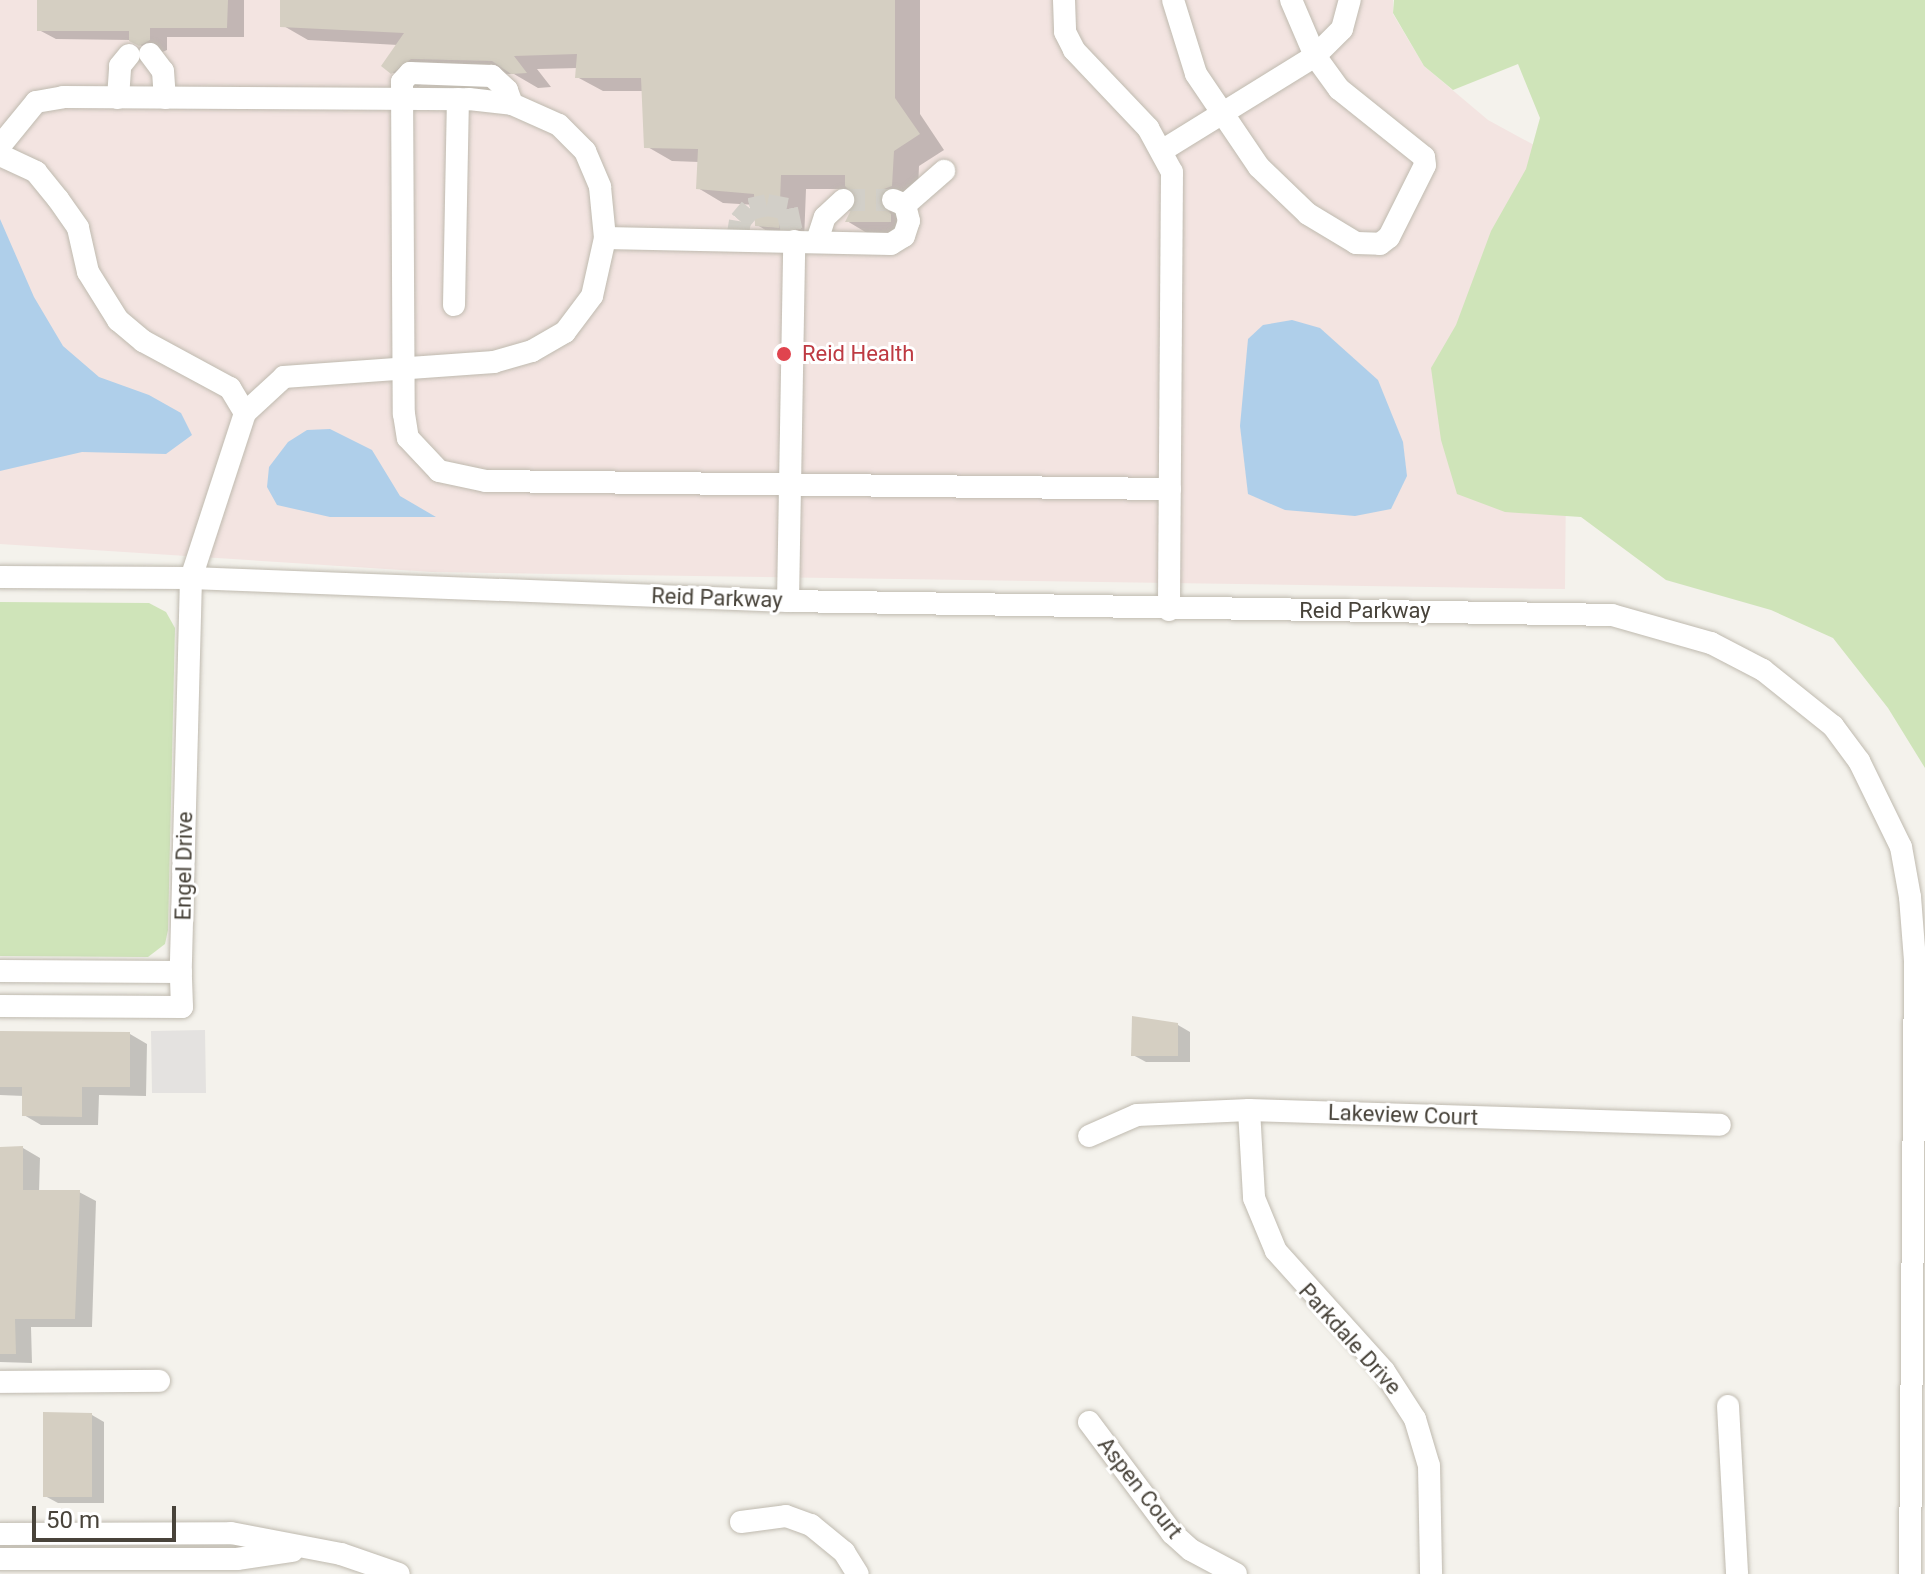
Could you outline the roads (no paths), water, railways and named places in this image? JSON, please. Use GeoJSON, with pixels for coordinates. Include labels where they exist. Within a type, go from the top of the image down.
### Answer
{"type":"FeatureCollection","features":[{"type":"Feature","properties":{"kind":"street"},"geometry":{"type":"LineString","coordinates":[[1064,0],[1065,32],[1074,50],[1163,150],[1174,199],[1169,610]]}},
{"type":"Feature","properties":{"kind":"street"},"geometry":{"type":"LineString","coordinates":[[1173,0],[1196,74],[1219,114],[1259,167],[1308,214],[1356,243],[1380,244],[1389,237],[1425,165],[1424,157],[1350,100],[1315,56],[1291,0]]}},
{"type":"Feature","properties":{"kind":"street"},"geometry":{"type":"LineString","coordinates":[[1163,150],[1315,56],[1342,29],[1350,0]]}},
{"type":"Feature","properties":{"kind":"street"},"geometry":{"type":"LineString","coordinates":[[118,98],[120,66],[140,54],[163,71],[165,98]]}},
{"type":"Feature","properties":{"kind":"street"},"geometry":{"type":"LineString","coordinates":[[512,104],[507,90],[492,76],[410,73],[402,82],[401,368],[408,438],[429,464],[462,479],[1170,489]]}},
{"type":"Feature","properties":{"kind":"street"},"geometry":{"type":"LineString","coordinates":[[0,146],[36,102],[118,98],[458,99],[512,104],[559,125],[585,151],[600,187],[605,238],[592,296],[565,332],[532,351],[494,362],[284,377],[245,413],[230,388],[143,341],[118,320],[88,272],[78,228],[58,199],[36,172],[0,155]]}},
{"type":"Feature","properties":{"kind":"street"},"geometry":{"type":"LineString","coordinates":[[454,305],[458,99]]}},
{"type":"Feature","properties":{"kind":"street"},"geometry":{"type":"LineString","coordinates":[[605,238],[891,244],[904,236],[909,221],[899,202],[944,171]]}},
{"type":"Feature","properties":{"kind":"street"},"geometry":{"type":"LineString","coordinates":[[817,241],[825,217],[843,200]]}},
{"type":"Feature","properties":{"kind":"street"},"geometry":{"type":"LineString","coordinates":[[788,601],[794,241]]}},
{"type":"Feature","properties":{"kind":"street","name":"Engel Drive"},"geometry":{"type":"LineString","coordinates":[[0,1006],[182,1007],[191,578],[245,413]]}},
{"type":"Feature","properties":{"kind":"street","name":"Reid Parkway"},"geometry":{"type":"LineString","coordinates":[[0,577],[191,578],[788,601],[1169,610],[1612,615],[1711,643],[1763,670],[1833,726],[1882,805],[1901,847],[1910,897],[1915,961],[1910,1574]]}},
{"type":"Feature","properties":{"kind":"street"},"geometry":{"type":"LineString","coordinates":[[0,971],[181,972]]}},
{"type":"Feature","properties":{"kind":"street","name":"Lakeview Court"},"geometry":{"type":"LineString","coordinates":[[1089,1136],[1137,1115],[1249,1110],[1720,1125]]}},
{"type":"Feature","properties":{"kind":"street","name":"Parkdale Drive"},"geometry":{"type":"LineString","coordinates":[[1249,1110],[1254,1198],[1276,1251],[1384,1371],[1415,1419],[1429,1466],[1431,1574]]}},
{"type":"Feature","properties":{"kind":"street"},"geometry":{"type":"LineString","coordinates":[[0,1382],[159,1381]]}},
{"type":"Feature","properties":{"kind":"street"},"geometry":{"type":"LineString","coordinates":[[1728,1406],[1737,1574]]}},
{"type":"Feature","properties":{"kind":"street","name":"Aspen Court"},"geometry":{"type":"LineString","coordinates":[[1089,1422],[1172,1533],[1191,1550],[1236,1574]]}},
{"type":"Feature","properties":{"kind":"street"},"geometry":{"type":"LineString","coordinates":[[741,1522],[786,1516],[811,1525],[844,1552],[858,1574]]}},
{"type":"Feature","properties":{"kind":"street"},"geometry":{"type":"LineString","coordinates":[[0,1534],[231,1533],[313,1549],[399,1574]]}},
{"type":"Feature","properties":{"kind":"street"},"geometry":{"type":"LineString","coordinates":[[0,1559],[31,1567],[257,1565],[313,1549]]}},
{"type":"Feature","properties":{"kind":"water"},"geometry":{"type":"Polygon","coordinates":[[[0,219],[34,297],[63,346],[99,377],[149,395],[181,413],[192,435],[166,454],[82,452],[0,471],[0,219]]]}},
{"type":"Feature","properties":{"kind":"water"},"geometry":{"type":"Polygon","coordinates":[[[1292,320],[1320,328],[1378,380],[1403,442],[1407,476],[1391,509],[1355,516],[1285,510],[1248,494],[1240,426],[1248,339],[1263,325],[1292,320]]]}},
{"type":"Feature","properties":{"kind":"water"},"geometry":{"type":"Polygon","coordinates":[[[330,429],[372,450],[400,496],[436,517],[330,517],[277,505],[267,487],[269,467],[288,442],[307,430],[330,429]]]}},
{"type":"Feature","properties":{"kind":"tunnel"},"geometry":{"type":"LineString","coordinates":[[843,200],[893,200]]}},
{"type":"Feature","properties":{"kind":"tunnel"},"geometry":{"type":"LineString","coordinates":[[737,240],[740,221],[750,209],[767,205],[787,209],[794,241]]}},
{"type":"Feature","properties":{"kind":"place","name":"Reid Health"},"geometry":{"type":"Point","coordinates":[784,354]}}]}
